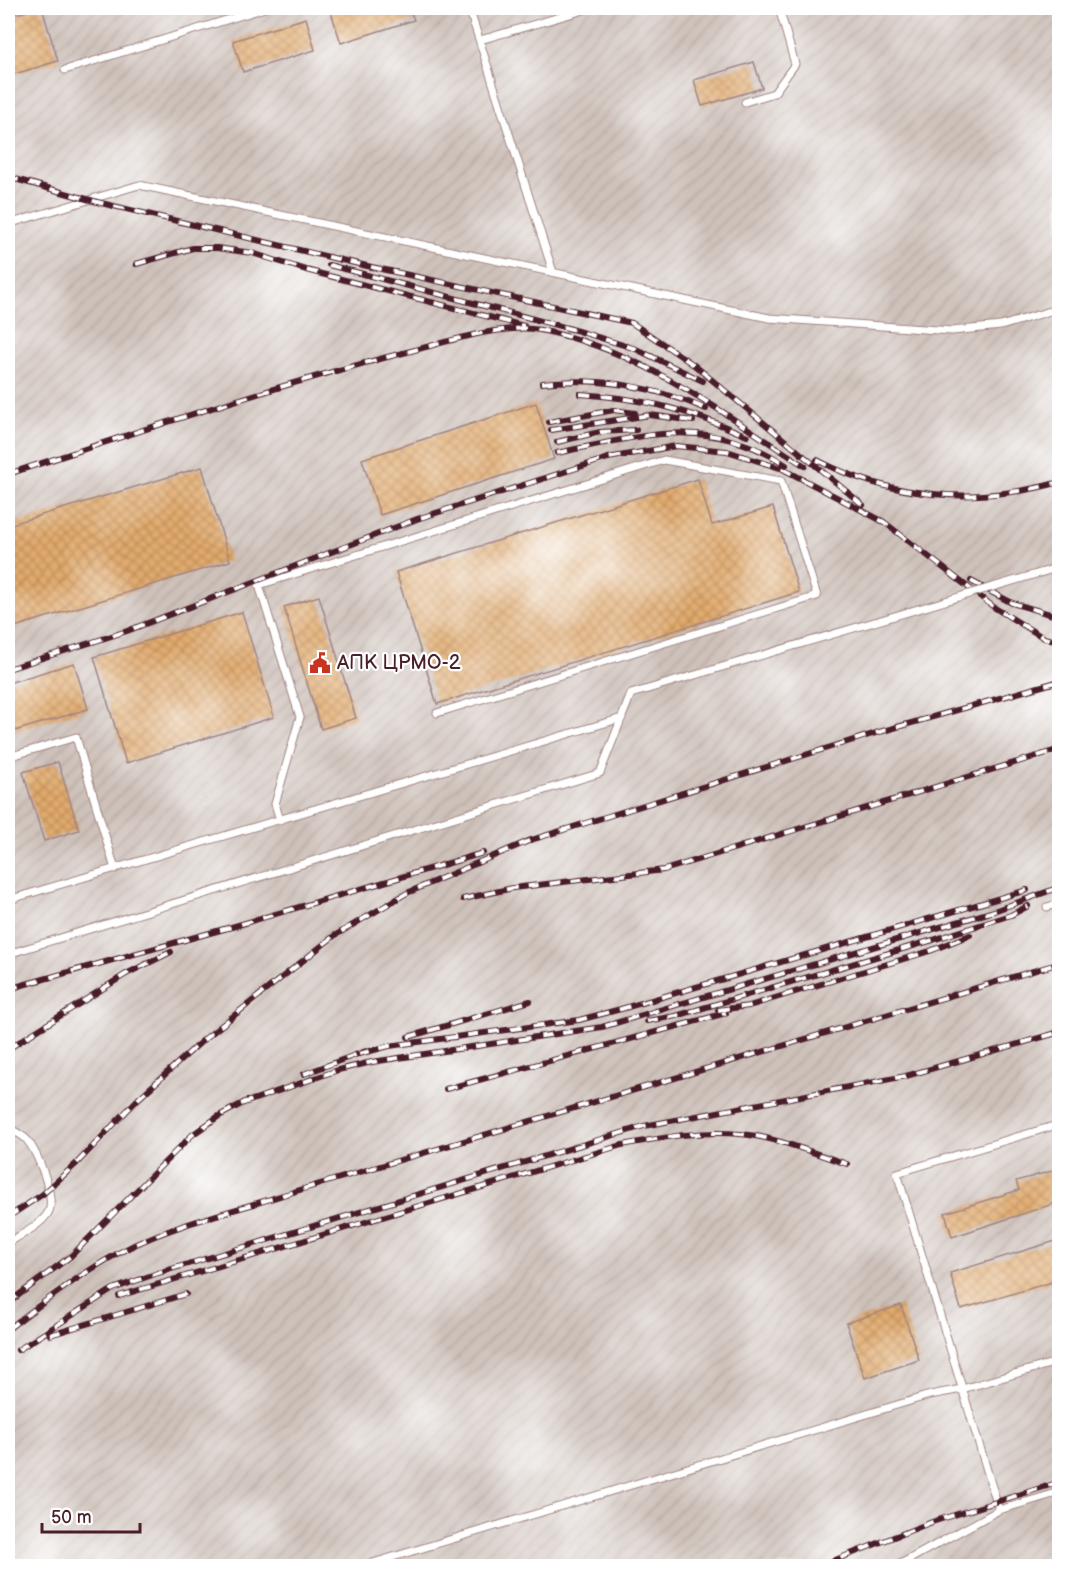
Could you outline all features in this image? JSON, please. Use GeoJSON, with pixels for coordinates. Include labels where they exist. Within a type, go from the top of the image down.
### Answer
{"type":"FeatureCollection","features":[{"type":"Feature","properties":{"kind":"lane"},"geometry":{"type":"LineString","coordinates":[[64,70],[265,8]]}},
{"type":"Feature","properties":{"kind":"lane"},"geometry":{"type":"LineString","coordinates":[[469,8],[553,272]]}},
{"type":"Feature","properties":{"kind":"lane"},"geometry":{"type":"LineString","coordinates":[[480,40],[591,8]]}},
{"type":"Feature","properties":{"kind":"lane"},"geometry":{"type":"LineString","coordinates":[[745,102],[774,93],[795,64],[778,8]]}},
{"type":"Feature","properties":{"kind":"lane"},"geometry":{"type":"LineString","coordinates":[[8,224],[139,185],[769,318],[952,331],[1001,326],[1059,308]]}},
{"type":"Feature","properties":{"kind":"lane"},"geometry":{"type":"LineString","coordinates":[[280,820],[275,804],[300,717],[259,585],[664,460],[781,481],[817,596],[437,713]]}},
{"type":"Feature","properties":{"kind":"lane"},"geometry":{"type":"LineString","coordinates":[[8,954],[600,773],[631,694],[1059,567]]}},
{"type":"Feature","properties":{"kind":"lane"},"geometry":{"type":"LineString","coordinates":[[8,900],[622,718]]}},
{"type":"Feature","properties":{"kind":"lane"},"geometry":{"type":"LineString","coordinates":[[8,758],[75,737],[115,868]]}},
{"type":"Feature","properties":{"kind":"lane"},"geometry":{"type":"LineString","coordinates":[[1047,907],[1059,903]]}},
{"type":"Feature","properties":{"kind":"lane"},"geometry":{"type":"LineString","coordinates":[[999,1510],[897,1173],[1059,1124]]}},
{"type":"Feature","properties":{"kind":"lane"},"geometry":{"type":"LineString","coordinates":[[8,1128],[27,1139],[49,1188],[52,1204],[48,1214],[35,1226],[8,1244]]}},
{"type":"Feature","properties":{"kind":"lane"},"geometry":{"type":"LineString","coordinates":[[363,1566],[930,1395],[962,1389],[1059,1361]]}},
{"type":"Feature","properties":{"kind":"lane"},"geometry":{"type":"LineString","coordinates":[[897,1566],[999,1510],[1059,1492]]}},
{"type":"Feature","properties":{"kind":"shaded area"},"geometry":{"type":"Polygon","coordinates":[[[8,8],[1059,8],[1059,1566],[8,1566],[8,8]]]}},
{"type":"Feature","properties":{"kind":"building"},"geometry":{"type":"Polygon","coordinates":[[[42,8],[58,61],[8,76],[8,16],[42,8]]]}},
{"type":"Feature","properties":{"kind":"building"},"geometry":{"type":"Polygon","coordinates":[[[346,8],[409,8],[414,20],[341,43],[331,12],[346,8]]]}},
{"type":"Feature","properties":{"kind":"building"},"geometry":{"type":"Polygon","coordinates":[[[306,18],[315,50],[243,72],[233,41],[306,18]]]}},
{"type":"Feature","properties":{"kind":"building"},"geometry":{"type":"Polygon","coordinates":[[[754,62],[762,88],[702,106],[694,80],[754,62]]]}},
{"type":"Feature","properties":{"kind":"building"},"geometry":{"type":"Polygon","coordinates":[[[536,403],[554,459],[380,515],[362,459],[536,403]]]}},
{"type":"Feature","properties":{"kind":"building"},"geometry":{"type":"Polygon","coordinates":[[[202,467],[230,561],[8,629],[8,525],[202,467]]]}},
{"type":"Feature","properties":{"kind":"building"},"geometry":{"type":"Polygon","coordinates":[[[698,479],[712,525],[773,507],[799,592],[437,704],[396,572],[698,479]]]}},
{"type":"Feature","properties":{"kind":"building"},"geometry":{"type":"Polygon","coordinates":[[[319,596],[356,718],[321,729],[284,607],[319,596]]]}},
{"type":"Feature","properties":{"kind":"building"},"geometry":{"type":"Polygon","coordinates":[[[242,612],[274,717],[126,763],[94,657],[242,612]]]}},
{"type":"Feature","properties":{"kind":"building"},"geometry":{"type":"Polygon","coordinates":[[[74,663],[88,709],[8,733],[8,683],[74,663]]]}},
{"type":"Feature","properties":{"kind":"building"},"geometry":{"type":"Polygon","coordinates":[[[58,762],[79,830],[44,841],[23,772],[58,762]]]}},
{"type":"Feature","properties":{"kind":"building"},"geometry":{"type":"Polygon","coordinates":[[[1059,1169],[1059,1202],[952,1237],[945,1213],[1019,1190],[1016,1181],[1059,1169]]]}},
{"type":"Feature","properties":{"kind":"building"},"geometry":{"type":"Polygon","coordinates":[[[1059,1240],[1059,1280],[961,1309],[950,1273],[1059,1240]]]}},
{"type":"Feature","properties":{"kind":"building"},"geometry":{"type":"Polygon","coordinates":[[[901,1305],[919,1360],[865,1378],[846,1323],[901,1305]]]}},
{"type":"Feature","properties":{"kind":"railway"},"geometry":{"type":"LineString","coordinates":[[8,177],[101,203],[367,266],[632,323],[694,365],[863,505]]}},
{"type":"Feature","properties":{"kind":"railway"},"geometry":{"type":"LineString","coordinates":[[136,264],[193,248],[217,248],[252,253],[306,270],[524,326]]}},
{"type":"Feature","properties":{"kind":"railway"},"geometry":{"type":"LineString","coordinates":[[329,265],[575,330],[636,349],[703,381]]}},
{"type":"Feature","properties":{"kind":"railway"},"geometry":{"type":"LineString","coordinates":[[8,474],[208,409],[360,364],[476,334],[510,329],[540,330],[577,339],[613,352],[679,385],[805,466]]}},
{"type":"Feature","properties":{"kind":"railway"},"geometry":{"type":"LineString","coordinates":[[542,383],[584,381],[625,385],[666,394],[706,409]]}},
{"type":"Feature","properties":{"kind":"railway"},"geometry":{"type":"LineString","coordinates":[[580,394],[646,402],[685,412],[747,436]]}},
{"type":"Feature","properties":{"kind":"railway"},"geometry":{"type":"LineString","coordinates":[[549,422],[614,410],[635,413]]}},
{"type":"Feature","properties":{"kind":"railway"},"geometry":{"type":"LineString","coordinates":[[551,430],[650,415],[693,421]]}},
{"type":"Feature","properties":{"kind":"railway"},"geometry":{"type":"LineString","coordinates":[[557,442],[600,432],[636,430]]}},
{"type":"Feature","properties":{"kind":"railway"},"geometry":{"type":"LineString","coordinates":[[557,453],[646,436],[702,434],[729,439],[757,449],[786,465]]}},
{"type":"Feature","properties":{"kind":"railway"},"geometry":{"type":"LineString","coordinates":[[8,669],[127,631],[417,519],[608,458],[676,446],[727,451],[783,469],[884,522],[995,608],[1044,638],[1060,642]]}},
{"type":"Feature","properties":{"kind":"railway"},"geometry":{"type":"LineString","coordinates":[[817,460],[875,483],[936,494],[998,494],[1060,482]]}},
{"type":"Feature","properties":{"kind":"railway"},"geometry":{"type":"LineString","coordinates":[[971,581],[1012,603],[1060,617]]}},
{"type":"Feature","properties":{"kind":"railway"},"geometry":{"type":"LineString","coordinates":[[8,1217],[43,1194],[77,1163],[138,1099],[202,1041],[334,936],[407,893],[531,840],[876,733],[1060,681]]}},
{"type":"Feature","properties":{"kind":"railway"},"geometry":{"type":"LineString","coordinates":[[463,899],[513,888],[664,870],[1060,749]]}},
{"type":"Feature","properties":{"kind":"railway"},"geometry":{"type":"LineString","coordinates":[[8,989],[235,926],[483,853]]}},
{"type":"Feature","properties":{"kind":"railway"},"geometry":{"type":"LineString","coordinates":[[241,1104],[338,1070],[372,1062],[602,1027],[991,912],[1060,887]]}},
{"type":"Feature","properties":{"kind":"railway"},"geometry":{"type":"LineString","coordinates":[[359,1054],[389,1046],[579,1020],[1027,890]]}},
{"type":"Feature","properties":{"kind":"railway"},"geometry":{"type":"LineString","coordinates":[[647,1021],[676,1016],[933,940],[1011,915],[1028,906]]}},
{"type":"Feature","properties":{"kind":"railway"},"geometry":{"type":"LineString","coordinates":[[718,1010],[749,1006],[930,951],[970,935]]}},
{"type":"Feature","properties":{"kind":"railway"},"geometry":{"type":"LineString","coordinates":[[8,1049],[126,974],[171,952]]}},
{"type":"Feature","properties":{"kind":"railway"},"geometry":{"type":"LineString","coordinates":[[8,1329],[101,1263],[134,1245],[170,1230],[1060,963]]}},
{"type":"Feature","properties":{"kind":"railway"},"geometry":{"type":"LineString","coordinates":[[408,1037],[530,1001]]}},
{"type":"Feature","properties":{"kind":"railway"},"geometry":{"type":"LineString","coordinates":[[446,1089],[726,1013]]}},
{"type":"Feature","properties":{"kind":"railway"},"geometry":{"type":"LineString","coordinates":[[18,1350],[113,1289],[155,1274],[644,1126],[906,1076],[1060,1032]]}},
{"type":"Feature","properties":{"kind":"railway"},"geometry":{"type":"LineString","coordinates":[[304,1074],[366,1051]]}},
{"type":"Feature","properties":{"kind":"railway"},"geometry":{"type":"LineString","coordinates":[[8,1303],[71,1256],[192,1135],[219,1116],[247,1101]]}},
{"type":"Feature","properties":{"kind":"railway"},"geometry":{"type":"LineString","coordinates":[[119,1296],[622,1145],[666,1137],[725,1133],[754,1136],[781,1142],[847,1164]]}},
{"type":"Feature","properties":{"kind":"railway"},"geometry":{"type":"LineString","coordinates":[[50,1335],[186,1294]]}},
{"type":"Feature","properties":{"kind":"railway"},"geometry":{"type":"LineString","coordinates":[[820,1566],[932,1522],[1060,1482]]}},
{"type":"Feature","properties":{"kind":"place","name":"АПК ЦРМО-2"},"geometry":{"type":"Point","coordinates":[320,663]}}]}
